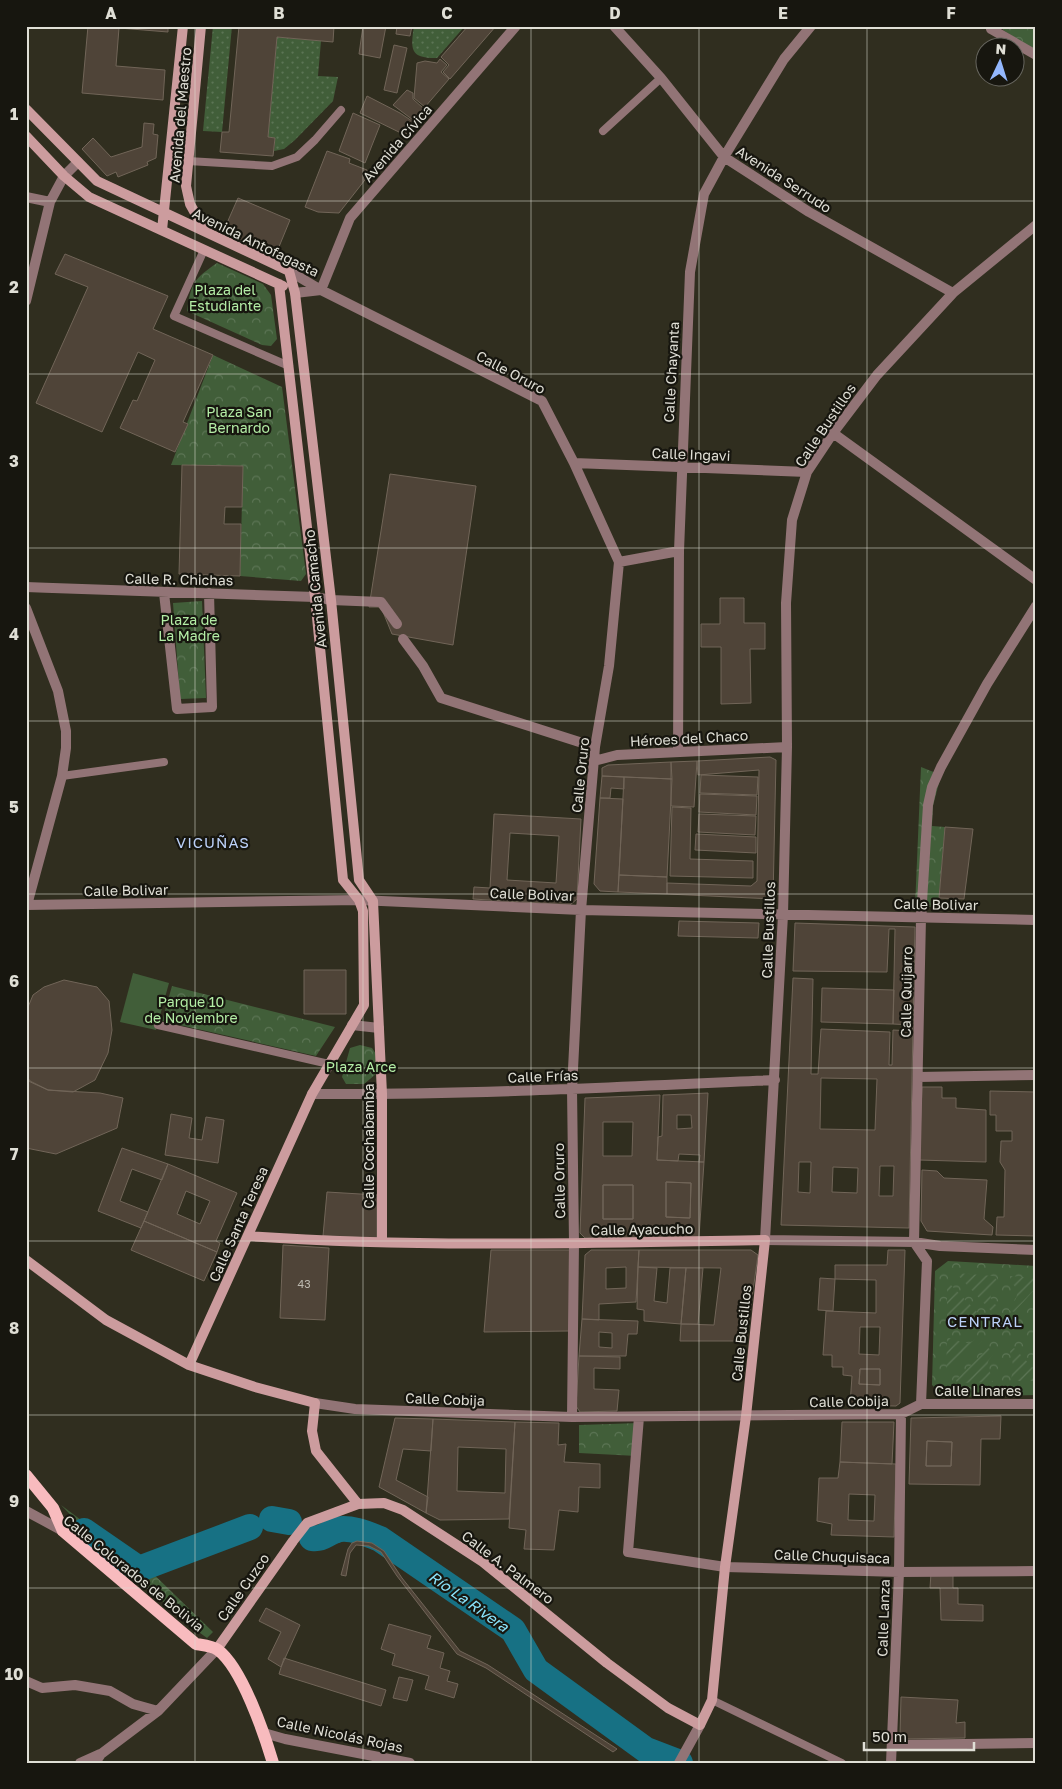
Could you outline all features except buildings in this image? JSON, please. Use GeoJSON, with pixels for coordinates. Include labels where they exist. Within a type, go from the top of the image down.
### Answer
{"type":"FeatureCollection","features":[{"type":"Feature","properties":{"kind":"main road","name":"Avenida del Maestro"},"geometry":{"type":"LineString","coordinates":[[162,230],[183,26]]}},
{"type":"Feature","properties":{"kind":"main road","name":"Avenida del Maestro"},"geometry":{"type":"LineString","coordinates":[[201,26],[186,186],[190,204],[205,231]]}},
{"type":"Feature","properties":{"kind":"main road","name":"Avenida Antofagasta"},"geometry":{"type":"LineString","coordinates":[[26,109],[97,181],[289,271]]}},
{"type":"Feature","properties":{"kind":"main road","name":"Avenida Antofagasta"},"geometry":{"type":"LineString","coordinates":[[26,136],[64,176],[89,197],[295,292]]}},
{"type":"Feature","properties":{"kind":"main road","name":"Avenida Camacho"},"geometry":{"type":"LineString","coordinates":[[289,271],[295,292],[331,600],[358,880],[373,901]]}},
{"type":"Feature","properties":{"kind":"main road","name":"Avenida Camacho"},"geometry":{"type":"LineString","coordinates":[[279,284],[315,597],[343,880],[359,900]]}},
{"type":"Feature","properties":{"kind":"main road"},"geometry":{"type":"LineString","coordinates":[[312,1094],[364,1005],[363,911],[359,900]]}},
{"type":"Feature","properties":{"kind":"main road","name":"Calle Cochabamba"},"geometry":{"type":"LineString","coordinates":[[373,901],[382,1094],[382,1242]]}},
{"type":"Feature","properties":{"kind":"main road","name":"Calle Santa Teresa"},"geometry":{"type":"LineString","coordinates":[[189,1365],[312,1094]]}},
{"type":"Feature","properties":{"kind":"main road","name":"Calle Ayacucho"},"geometry":{"type":"LineString","coordinates":[[248,1236],[382,1242],[574,1243],[765,1240]]}},
{"type":"Feature","properties":{"kind":"main road","name":"Calle Bustillos"},"geometry":{"type":"LineString","coordinates":[[700,1725],[712,1700],[725,1567],[746,1416],[765,1240]]}},
{"type":"Feature","properties":{"kind":"main road","name":"Calle Cobija"},"geometry":{"type":"LineString","coordinates":[[26,1260],[106,1320],[189,1365],[254,1387],[315,1403]]}},
{"type":"Feature","properties":{"kind":"main road"},"geometry":{"type":"LineString","coordinates":[[315,1403],[312,1431],[316,1451],[358,1504]]}},
{"type":"Feature","properties":{"kind":"main road"},"geometry":{"type":"LineString","coordinates":[[26,1475],[53,1508],[63,1530]]}},
{"type":"Feature","properties":{"kind":"main road","name":"Calle A. Palmero"},"geometry":{"type":"LineString","coordinates":[[358,1504],[384,1503],[411,1515],[483,1562],[607,1663],[661,1702],[700,1725]]}},
{"type":"Feature","properties":{"kind":"main road","name":"Calle Cuzco"},"geometry":{"type":"LineString","coordinates":[[217,1649],[307,1523],[358,1504]]}},
{"type":"Feature","properties":{"kind":"main road","name":"Calle Colorados de Bolivia"},"geometry":{"type":"LineString","coordinates":[[63,1530],[196,1644],[217,1649]]}},
{"type":"Feature","properties":{"kind":"main road"},"geometry":{"type":"LineString","coordinates":[[217,1649],[237,1672],[264,1733],[273,1763]]}},
{"type":"Feature","properties":{"kind":"street","name":"Avenida Cívica"},"geometry":{"type":"LineString","coordinates":[[321,290],[350,218],[516,26]]}},
{"type":"Feature","properties":{"kind":"street","name":"Avenida Serrudo"},"geometry":{"type":"LineString","coordinates":[[614,26],[661,78],[724,156],[809,212],[953,293]]}},
{"type":"Feature","properties":{"kind":"street","name":"Calle Chayanta"},"geometry":{"type":"LineString","coordinates":[[678,752],[681,467],[690,272],[704,194],[724,156],[784,59],[811,26]]}},
{"type":"Feature","properties":{"kind":"street"},"geometry":{"type":"LineString","coordinates":[[992,27],[1036,55]]}},
{"type":"Feature","properties":{"kind":"street"},"geometry":{"type":"LineString","coordinates":[[26,301],[50,202],[64,176],[78,162]]}},
{"type":"Feature","properties":{"kind":"street"},"geometry":{"type":"LineString","coordinates":[[26,197],[50,202]]}},
{"type":"Feature","properties":{"kind":"street","name":"Calle Bustillos"},"geometry":{"type":"LineString","coordinates":[[765,1240],[776,1080],[784,915],[787,747],[786,594],[792,520],[807,472],[833,433],[877,375],[953,293],[1036,225]]}},
{"type":"Feature","properties":{"kind":"street","name":"Avenida Antofagasta"},"geometry":{"type":"LineString","coordinates":[[289,271],[321,290]]}},
{"type":"Feature","properties":{"kind":"street","name":"Avenida Antofagasta"},"geometry":{"type":"LineString","coordinates":[[295,292],[321,290]]}},
{"type":"Feature","properties":{"kind":"street","name":"Calle Oruro"},"geometry":{"type":"LineString","coordinates":[[321,290],[542,401],[574,463],[619,562],[609,666],[595,747],[581,910],[572,1089],[574,1243],[572,1417]]}},
{"type":"Feature","properties":{"kind":"street"},"geometry":{"type":"LineString","coordinates":[[833,433],[1036,580]]}},
{"type":"Feature","properties":{"kind":"street","name":"Calle Ingavi"},"geometry":{"type":"LineString","coordinates":[[574,463],[807,472]]}},
{"type":"Feature","properties":{"kind":"street"},"geometry":{"type":"LineString","coordinates":[[619,562],[679,551]]}},
{"type":"Feature","properties":{"kind":"street","name":"Calle R. Chichas"},"geometry":{"type":"LineString","coordinates":[[26,587],[315,597],[331,600],[382,602],[397,624]]}},
{"type":"Feature","properties":{"kind":"street"},"geometry":{"type":"LineString","coordinates":[[164,593],[177,709],[212,707],[209,593]]}},
{"type":"Feature","properties":{"kind":"street","name":"Calle Quijarro"},"geometry":{"type":"LineString","coordinates":[[914,1242],[921,918],[928,805],[932,787],[941,767],[987,684],[1036,606]]}},
{"type":"Feature","properties":{"kind":"street"},"geometry":{"type":"LineString","coordinates":[[26,608],[58,691],[66,731],[66,748],[62,776],[26,905]]}},
{"type":"Feature","properties":{"kind":"street"},"geometry":{"type":"LineString","coordinates":[[404,639],[423,666],[441,698],[595,747]]}},
{"type":"Feature","properties":{"kind":"street","name":"Héroes del Chaco"},"geometry":{"type":"LineString","coordinates":[[594,761],[617,756],[787,747]]}},
{"type":"Feature","properties":{"kind":"street","name":"Calle Bolivar"},"geometry":{"type":"LineString","coordinates":[[26,905],[359,900],[581,910],[1036,920]]}},
{"type":"Feature","properties":{"kind":"street"},"geometry":{"type":"LineString","coordinates":[[352,1024],[379,1028]]}},
{"type":"Feature","properties":{"kind":"street"},"geometry":{"type":"LineString","coordinates":[[918,1077],[1036,1075]]}},
{"type":"Feature","properties":{"kind":"street","name":"Calle Frías"},"geometry":{"type":"LineString","coordinates":[[312,1094],[572,1089],[776,1080]]}},
{"type":"Feature","properties":{"kind":"street","name":"Calle Ayacucho"},"geometry":{"type":"LineString","coordinates":[[765,1240],[914,1242],[940,1246],[1036,1250]]}},
{"type":"Feature","properties":{"kind":"street"},"geometry":{"type":"LineString","coordinates":[[901,1414],[921,1404],[927,1261],[914,1242]]}},
{"type":"Feature","properties":{"kind":"street","name":"Calle Cobija"},"geometry":{"type":"LineString","coordinates":[[315,1403],[355,1409],[572,1417],[901,1414]]}},
{"type":"Feature","properties":{"kind":"street","name":"Calle Linares"},"geometry":{"type":"LineString","coordinates":[[921,1404],[1036,1404]]}},
{"type":"Feature","properties":{"kind":"street","name":"Calle Lanza"},"geometry":{"type":"LineString","coordinates":[[890,1763],[899,1572],[901,1414]]}},
{"type":"Feature","properties":{"kind":"street","name":"Calle Chuquisaca"},"geometry":{"type":"LineString","coordinates":[[639,1417],[628,1552],[725,1567],[899,1572],[1036,1571]]}},
{"type":"Feature","properties":{"kind":"street","name":"Calle Colorados de Bolivia"},"geometry":{"type":"LineString","coordinates":[[26,1511],[63,1530]]}},
{"type":"Feature","properties":{"kind":"street","name":"Calle Cuzco"},"geometry":{"type":"LineString","coordinates":[[94,1763],[101,1754],[158,1711],[217,1649]]}},
{"type":"Feature","properties":{"kind":"street"},"geometry":{"type":"LineString","coordinates":[[26,1681],[42,1688],[75,1685],[110,1691],[133,1704],[158,1711]]}},
{"type":"Feature","properties":{"kind":"street"},"geometry":{"type":"LineString","coordinates":[[681,1760],[700,1725]]}},
{"type":"Feature","properties":{"kind":"street","name":"Calle Nicolás Rojas"},"geometry":{"type":"LineString","coordinates":[[264,1733],[285,1739],[410,1763]]}},
{"type":"Feature","properties":{"kind":"street"},"geometry":{"type":"LineString","coordinates":[[892,1745],[1036,1744]]}},
{"type":"Feature","properties":{"kind":"street"},"geometry":{"type":"LineString","coordinates":[[80,1763],[101,1754]]}},
{"type":"Feature","properties":{"kind":"lane"},"geometry":{"type":"LineString","coordinates":[[603,131],[661,78]]}},
{"type":"Feature","properties":{"kind":"lane"},"geometry":{"type":"LineString","coordinates":[[188,161],[272,166],[297,157],[315,140],[340,110]]}},
{"type":"Feature","properties":{"kind":"lane"},"geometry":{"type":"LineString","coordinates":[[204,250],[174,316],[289,366]]}},
{"type":"Feature","properties":{"kind":"lane"},"geometry":{"type":"LineString","coordinates":[[62,776],[164,762]]}},
{"type":"Feature","properties":{"kind":"lane"},"geometry":{"type":"LineString","coordinates":[[158,1025],[329,1064]]}},
{"type":"Feature","properties":{"kind":"lane"},"geometry":{"type":"LineString","coordinates":[[712,1700],[842,1763]]}},
{"type":"Feature","properties":{"kind":"green space"},"geometry":{"type":"Polygon","coordinates":[[[213,26],[232,26],[222,132],[203,131],[213,26]]]}},
{"type":"Feature","properties":{"kind":"green space"},"geometry":{"type":"Polygon","coordinates":[[[414,26],[465,26],[437,58],[428,58],[422,57],[414,51],[412,42],[414,26]]]}},
{"type":"Feature","properties":{"kind":"green space"},"geometry":{"type":"Polygon","coordinates":[[[1002,26],[1036,26],[1035,50],[1024,43],[1024,38],[1016,38],[1003,30],[1002,26]]]}},
{"type":"Feature","properties":{"kind":"green space"},"geometry":{"type":"Polygon","coordinates":[[[277,37],[321,41],[318,76],[338,77],[333,101],[295,140],[284,149],[274,151],[275,138],[268,137],[277,37]]]}},
{"type":"Feature","properties":{"kind":"green space","name":"Plaza del Estudiante"},"geometry":{"type":"Polygon","coordinates":[[[217,263],[263,284],[271,295],[277,339],[271,346],[262,345],[187,311],[190,294],[195,282],[203,273],[217,263]]]}},
{"type":"Feature","properties":{"kind":"green space","name":"Plaza San Bernardo"},"geometry":{"type":"Polygon","coordinates":[[[213,355],[282,387],[306,574],[301,581],[240,576],[243,466],[171,465],[213,355]]]}},
{"type":"Feature","properties":{"kind":"green space","name":"Plaza de La Madre"},"geometry":{"type":"Polygon","coordinates":[[[202,601],[206,698],[180,699],[173,603],[202,601]]]}},
{"type":"Feature","properties":{"kind":"green space"},"geometry":{"type":"Polygon","coordinates":[[[921,767],[941,775],[933,806],[932,826],[945,827],[938,907],[915,907],[921,767]]]}},
{"type":"Feature","properties":{"kind":"green space"},"geometry":{"type":"Polygon","coordinates":[[[133,973],[169,983],[156,1030],[120,1022],[133,973]]]}},
{"type":"Feature","properties":{"kind":"green space","name":"Parque 10 de Noviembre"},"geometry":{"type":"Polygon","coordinates":[[[172,986],[335,1027],[316,1056],[162,1021],[172,986]]]}},
{"type":"Feature","properties":{"kind":"green space","name":"Plaza Arce"},"geometry":{"type":"Polygon","coordinates":[[[360,1045],[372,1048],[378,1057],[376,1074],[364,1084],[346,1084],[342,1077],[350,1048],[360,1045]]]}},
{"type":"Feature","properties":{"kind":"green space"},"geometry":{"type":"Polygon","coordinates":[[[948,1261],[1036,1266],[1036,1395],[945,1397],[932,1385],[935,1271],[948,1261]]]}},
{"type":"Feature","properties":{"kind":"green space"},"geometry":{"type":"Polygon","coordinates":[[[956,1273],[993,1276],[998,1281],[990,1294],[997,1306],[997,1310],[992,1312],[956,1273]]]}},
{"type":"Feature","properties":{"kind":"green space"},"geometry":{"type":"Polygon","coordinates":[[[1010,1276],[1036,1278],[1036,1288],[1014,1312],[1009,1310],[1009,1306],[1015,1301],[1017,1291],[1010,1282],[1010,1276]]]}},
{"type":"Feature","properties":{"kind":"green space"},"geometry":{"type":"Polygon","coordinates":[[[947,1281],[984,1319],[981,1321],[964,1315],[947,1319],[947,1281]]]}},
{"type":"Feature","properties":{"kind":"green space"},"geometry":{"type":"Polygon","coordinates":[[[979,1337],[982,1341],[946,1376],[947,1338],[969,1343],[979,1337]]]}},
{"type":"Feature","properties":{"kind":"green space"},"geometry":{"type":"Polygon","coordinates":[[[988,1348],[993,1351],[993,1355],[988,1362],[988,1369],[993,1382],[957,1383],[956,1380],[988,1348]]]}},
{"type":"Feature","properties":{"kind":"green space"},"geometry":{"type":"Polygon","coordinates":[[[1014,1348],[1036,1371],[1036,1381],[1011,1381],[1013,1365],[1010,1351],[1014,1348]]]}},
{"type":"Feature","properties":{"kind":"green space"},"geometry":{"type":"Polygon","coordinates":[[[640,1423],[637,1456],[579,1453],[579,1425],[640,1423]]]}},
{"type":"Feature","properties":{"kind":"green space"},"geometry":{"type":"Polygon","coordinates":[[[61,1505],[105,1538],[138,1559],[213,1632],[207,1638],[196,1630],[112,1558],[61,1505]]]}},
{"type":"Feature","properties":{"kind":"waterway","name":"Río La Rivera"},"geometry":{"type":"LineString","coordinates":[[272,1519],[289,1522]]}},
{"type":"Feature","properties":{"kind":"waterway","name":"Río La Rivera"},"geometry":{"type":"LineString","coordinates":[[84,1531],[139,1569],[250,1527]]}},
{"type":"Feature","properties":{"kind":"waterway","name":"Río La Rivera"},"geometry":{"type":"LineString","coordinates":[[312,1538],[321,1537],[339,1529],[345,1529],[380,1539],[513,1630],[536,1670],[646,1750],[680,1763]]}},
{"type":"Feature","properties":{"kind":"district","name":"VICUÑAS"},"geometry":{"type":"Point","coordinates":[213,842]}},
{"type":"Feature","properties":{"kind":"district","name":"CENTRAL"},"geometry":{"type":"Point","coordinates":[985,1321]}}]}
